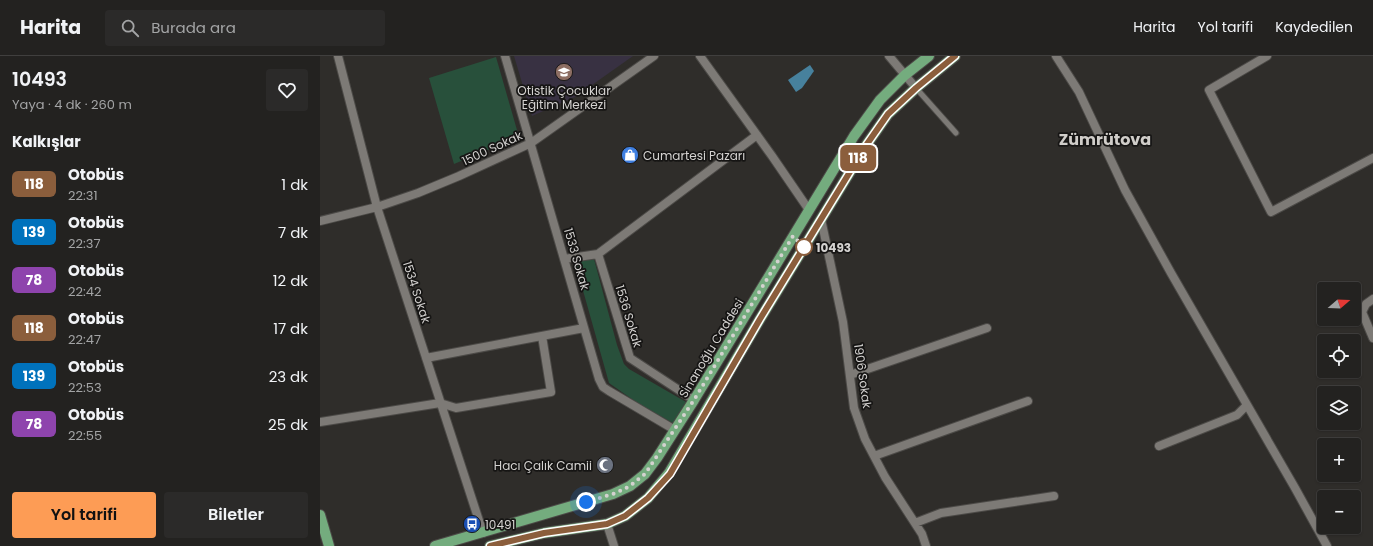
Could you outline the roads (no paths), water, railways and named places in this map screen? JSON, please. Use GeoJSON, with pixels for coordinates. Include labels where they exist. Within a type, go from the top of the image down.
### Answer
{"type":"FeatureCollection","features":[{"type":"Feature","properties":{"kind":"main road","name":"Si̇nanoğlu Caddesi"},"geometry":{"type":"LineString","coordinates":[[435,546],[613,494],[630,486],[645,474],[694,400],[854,136],[880,100],[905,75],[929,56]]}},
{"type":"Feature","properties":{"kind":"main road"},"geometry":{"type":"LineString","coordinates":[[490,546],[544,533],[607,524],[625,516],[648,498],[670,474],[760,319],[867,144],[888,114],[916,88],[955,56]]}},
{"type":"Feature","properties":{"kind":"main road"},"geometry":{"type":"LineString","coordinates":[[320,515],[329,546]]}},
{"type":"Feature","properties":{"kind":"street","name":"1534 Sokak"},"geometry":{"type":"LineString","coordinates":[[338,56],[376,207],[482,532]]}},
{"type":"Feature","properties":{"kind":"street","name":"1533 Sokak"},"geometry":{"type":"LineString","coordinates":[[505,56],[599,379],[603,387],[675,430]]}},
{"type":"Feature","properties":{"kind":"street","name":"1500 Sokak"},"geometry":{"type":"LineString","coordinates":[[320,221],[376,207],[418,193],[531,143],[654,56]]}},
{"type":"Feature","properties":{"kind":"street"},"geometry":{"type":"LineString","coordinates":[[700,56],[809,210]]}},
{"type":"Feature","properties":{"kind":"street"},"geometry":{"type":"LineString","coordinates":[[889,56],[916,88]]}},
{"type":"Feature","properties":{"kind":"street"},"geometry":{"type":"LineString","coordinates":[[1056,56],[1079,92],[1125,190],[1327,546]]}},
{"type":"Feature","properties":{"kind":"street"},"geometry":{"type":"LineString","coordinates":[[1267,56],[1209,90],[1270,212],[1373,158]]}},
{"type":"Feature","properties":{"kind":"street"},"geometry":{"type":"LineString","coordinates":[[564,258],[598,254],[757,135]]}},
{"type":"Feature","properties":{"kind":"street","name":"1906 Sokak"},"geometry":{"type":"LineString","coordinates":[[821,219],[843,322],[854,408],[874,456],[885,477],[922,534],[926,546]]}},
{"type":"Feature","properties":{"kind":"street","name":"1536 Sokak"},"geometry":{"type":"LineString","coordinates":[[598,254],[630,358],[694,400]]}},
{"type":"Feature","properties":{"kind":"street"},"geometry":{"type":"LineString","coordinates":[[1373,299],[1366,304],[1362,312],[1373,338]]}},
{"type":"Feature","properties":{"kind":"street"},"geometry":{"type":"LineString","coordinates":[[426,358],[584,328]]}},
{"type":"Feature","properties":{"kind":"street"},"geometry":{"type":"LineString","coordinates":[[850,375],[987,328]]}},
{"type":"Feature","properties":{"kind":"street"},"geometry":{"type":"LineString","coordinates":[[320,422],[440,403],[456,408],[551,392],[542,336]]}},
{"type":"Feature","properties":{"kind":"street"},"geometry":{"type":"LineString","coordinates":[[874,456],[1028,401]]}},
{"type":"Feature","properties":{"kind":"street"},"geometry":{"type":"LineString","coordinates":[[1159,446],[1237,415],[1247,405]]}},
{"type":"Feature","properties":{"kind":"street"},"geometry":{"type":"LineString","coordinates":[[915,523],[941,513],[1054,496]]}},
{"type":"Feature","properties":{"kind":"street"},"geometry":{"type":"LineString","coordinates":[[607,524],[614,546]]}},
{"type":"Feature","properties":{"kind":"lane"},"geometry":{"type":"LineString","coordinates":[[916,88],[956,133]]}},
{"type":"Feature","properties":{"kind":"water"},"geometry":{"type":"Polygon","coordinates":[[[810,65],[814,71],[802,88],[796,92],[788,80],[810,65]]]}},
{"type":"Feature","properties":{"kind":"place","name":"Otistik Çocuklar Eğitim Merkezi"},"geometry":{"type":"Point","coordinates":[564,72]}},
{"type":"Feature","properties":{"kind":"place","name":"Cumartesi Pazarı"},"geometry":{"type":"Point","coordinates":[630,155]}},
{"type":"Feature","properties":{"kind":"place","name":"10493"},"geometry":{"type":"Point","coordinates":[804,247]}},
{"type":"Feature","properties":{"kind":"place","name":"Hacı Çalık Camii"},"geometry":{"type":"Point","coordinates":[605,465]}},
{"type":"Feature","properties":{"kind":"place","name":"10491"},"geometry":{"type":"Point","coordinates":[472,524]}},
{"type":"Feature","properties":{"kind":"district","name":"Zümrütova"},"geometry":{"type":"Point","coordinates":[1105,139]}}]}
